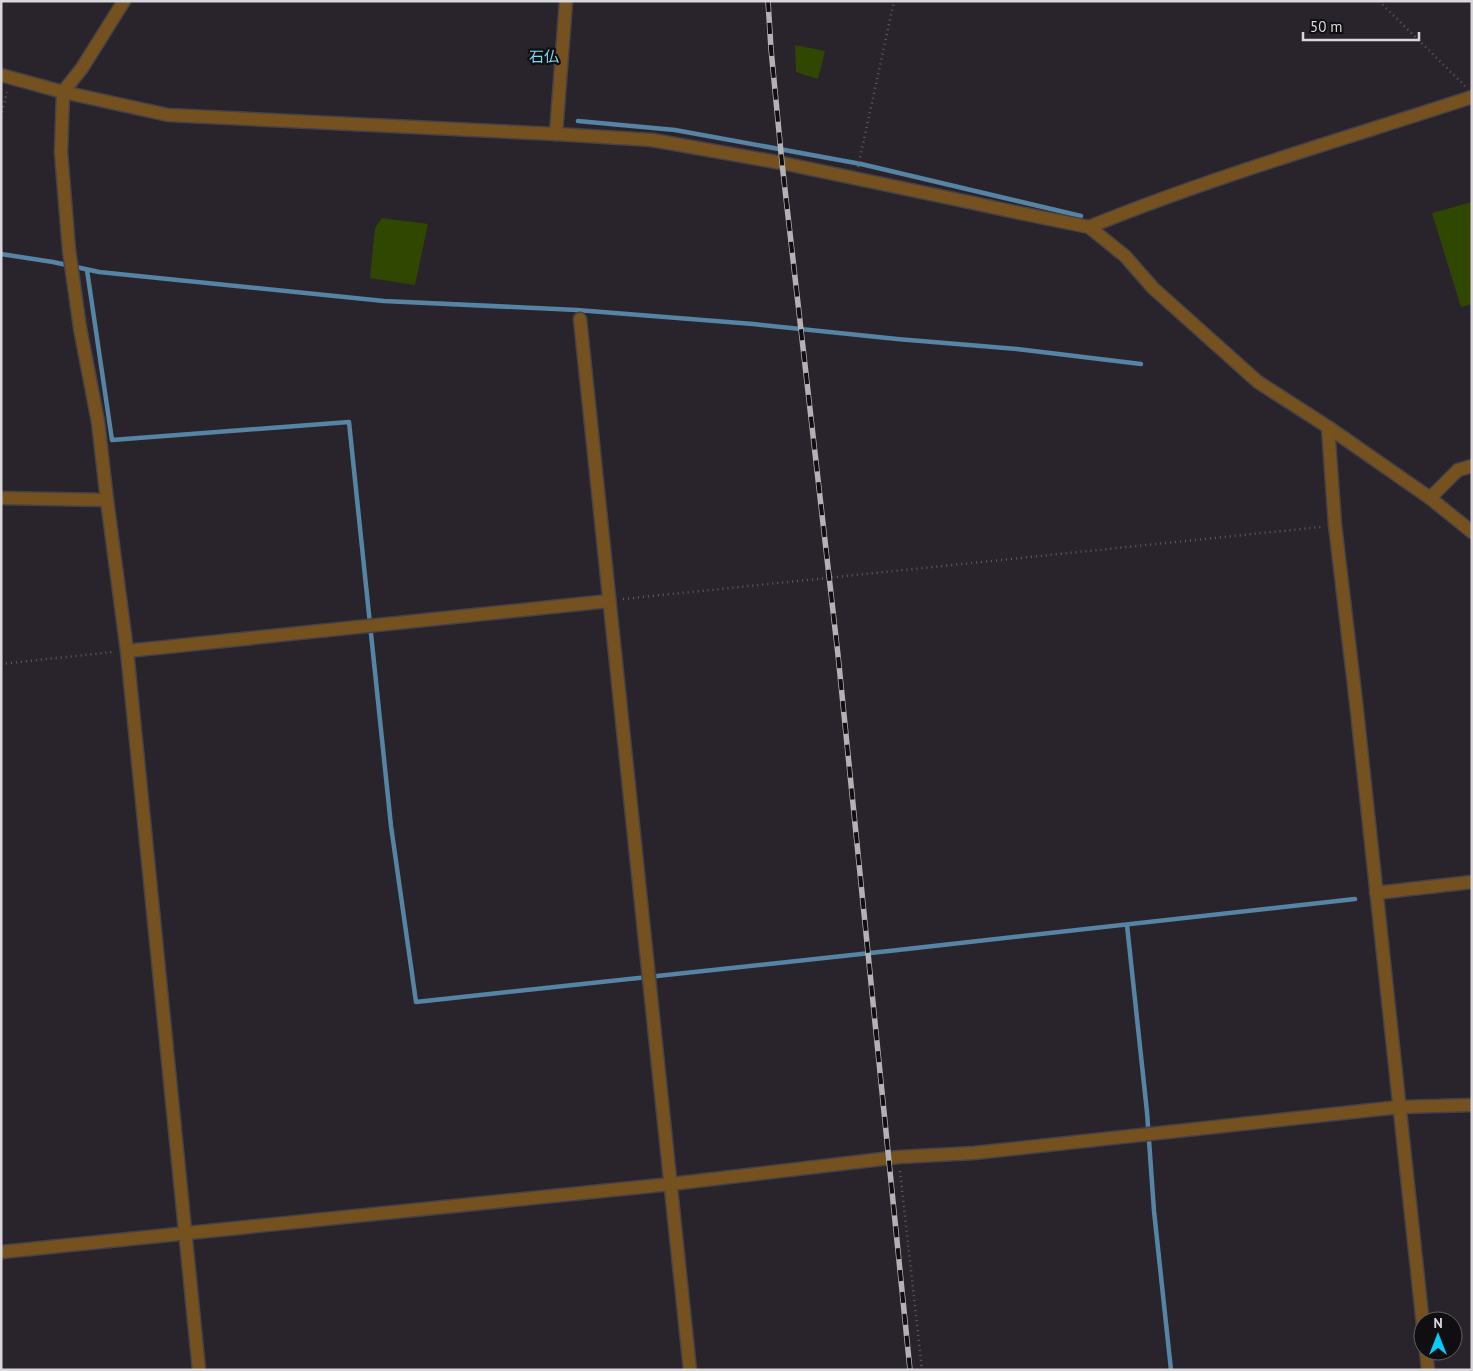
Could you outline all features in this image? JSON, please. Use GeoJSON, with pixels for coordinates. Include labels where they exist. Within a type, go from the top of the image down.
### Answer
{"type":"FeatureCollection","features":[{"type":"Feature","properties":{"kind":"street"},"geometry":{"type":"LineString","coordinates":[[124,1],[82,68],[63,92],[62,152],[68,250],[80,328],[98,422],[127,651],[198,1370]]}},
{"type":"Feature","properties":{"kind":"street"},"geometry":{"type":"LineString","coordinates":[[556,134],[566,1]]}},
{"type":"Feature","properties":{"kind":"street"},"geometry":{"type":"LineString","coordinates":[[6,77],[63,92],[168,115],[652,140],[782,162],[1089,227],[1125,256],[1153,288],[1258,382],[1328,427],[1430,498],[1472,532]]}},
{"type":"Feature","properties":{"kind":"street"},"geometry":{"type":"LineString","coordinates":[[1089,227],[1236,173],[1472,97]]}},
{"type":"Feature","properties":{"kind":"street"},"geometry":{"type":"LineString","coordinates":[[580,319],[690,1370]]}},
{"type":"Feature","properties":{"kind":"street"},"geometry":{"type":"LineString","coordinates":[[1328,427],[1335,525],[1356,702],[1421,1311]]}},
{"type":"Feature","properties":{"kind":"street"},"geometry":{"type":"LineString","coordinates":[[1430,498],[1458,470],[1472,466]]}},
{"type":"Feature","properties":{"kind":"street"},"geometry":{"type":"LineString","coordinates":[[1,498],[107,500]]}},
{"type":"Feature","properties":{"kind":"street"},"geometry":{"type":"LineString","coordinates":[[127,651],[609,601]]}},
{"type":"Feature","properties":{"kind":"street"},"geometry":{"type":"LineString","coordinates":[[1376,893],[1472,883]]}},
{"type":"Feature","properties":{"kind":"street"},"geometry":{"type":"LineString","coordinates":[[1,1252],[671,1184],[899,1157],[974,1153],[1399,1107],[1472,1105]]}},
{"type":"Feature","properties":{"kind":"path"},"geometry":{"type":"LineString","coordinates":[[856,178],[894,1]]}},
{"type":"Feature","properties":{"kind":"path"},"geometry":{"type":"LineString","coordinates":[[1379,1],[1465,86]]}},
{"type":"Feature","properties":{"kind":"path"},"geometry":{"type":"LineString","coordinates":[[1,116],[6,77]]}},
{"type":"Feature","properties":{"kind":"path"},"geometry":{"type":"LineString","coordinates":[[609,601],[1335,525]]}},
{"type":"Feature","properties":{"kind":"path"},"geometry":{"type":"LineString","coordinates":[[1,664],[127,651]]}},
{"type":"Feature","properties":{"kind":"path"},"geometry":{"type":"LineString","coordinates":[[899,1157],[922,1370]]}},
{"type":"Feature","properties":{"kind":"green space"},"geometry":{"type":"Polygon","coordinates":[[[795,45],[825,51],[818,79],[796,72],[795,45]]]}},
{"type":"Feature","properties":{"kind":"green space"},"geometry":{"type":"Polygon","coordinates":[[[1472,202],[1472,304],[1461,307],[1432,213],[1472,202]]]}},
{"type":"Feature","properties":{"kind":"green space"},"geometry":{"type":"Polygon","coordinates":[[[382,218],[428,224],[415,285],[370,278],[375,228],[382,218]]]}},
{"type":"Feature","properties":{"kind":"waterway"},"geometry":{"type":"LineString","coordinates":[[578,121],[675,130],[861,164],[1081,216]]}},
{"type":"Feature","properties":{"kind":"waterway"},"geometry":{"type":"LineString","coordinates":[[1,254],[53,262],[99,272],[384,301],[577,310],[753,324],[1017,349],[1141,364]]}},
{"type":"Feature","properties":{"kind":"waterway"},"geometry":{"type":"LineString","coordinates":[[87,270],[112,440],[349,422],[391,826],[416,1002],[1355,899]]}},
{"type":"Feature","properties":{"kind":"waterway"},"geometry":{"type":"LineString","coordinates":[[1127,925],[1147,1112],[1154,1211],[1171,1370]]}},
{"type":"Feature","properties":{"kind":"railway"},"geometry":{"type":"LineString","coordinates":[[768,1],[782,163],[838,655],[910,1370]]}},
{"type":"Feature","properties":{"kind":"district","name":"石仏"},"geometry":{"type":"Point","coordinates":[544,56]}}]}
